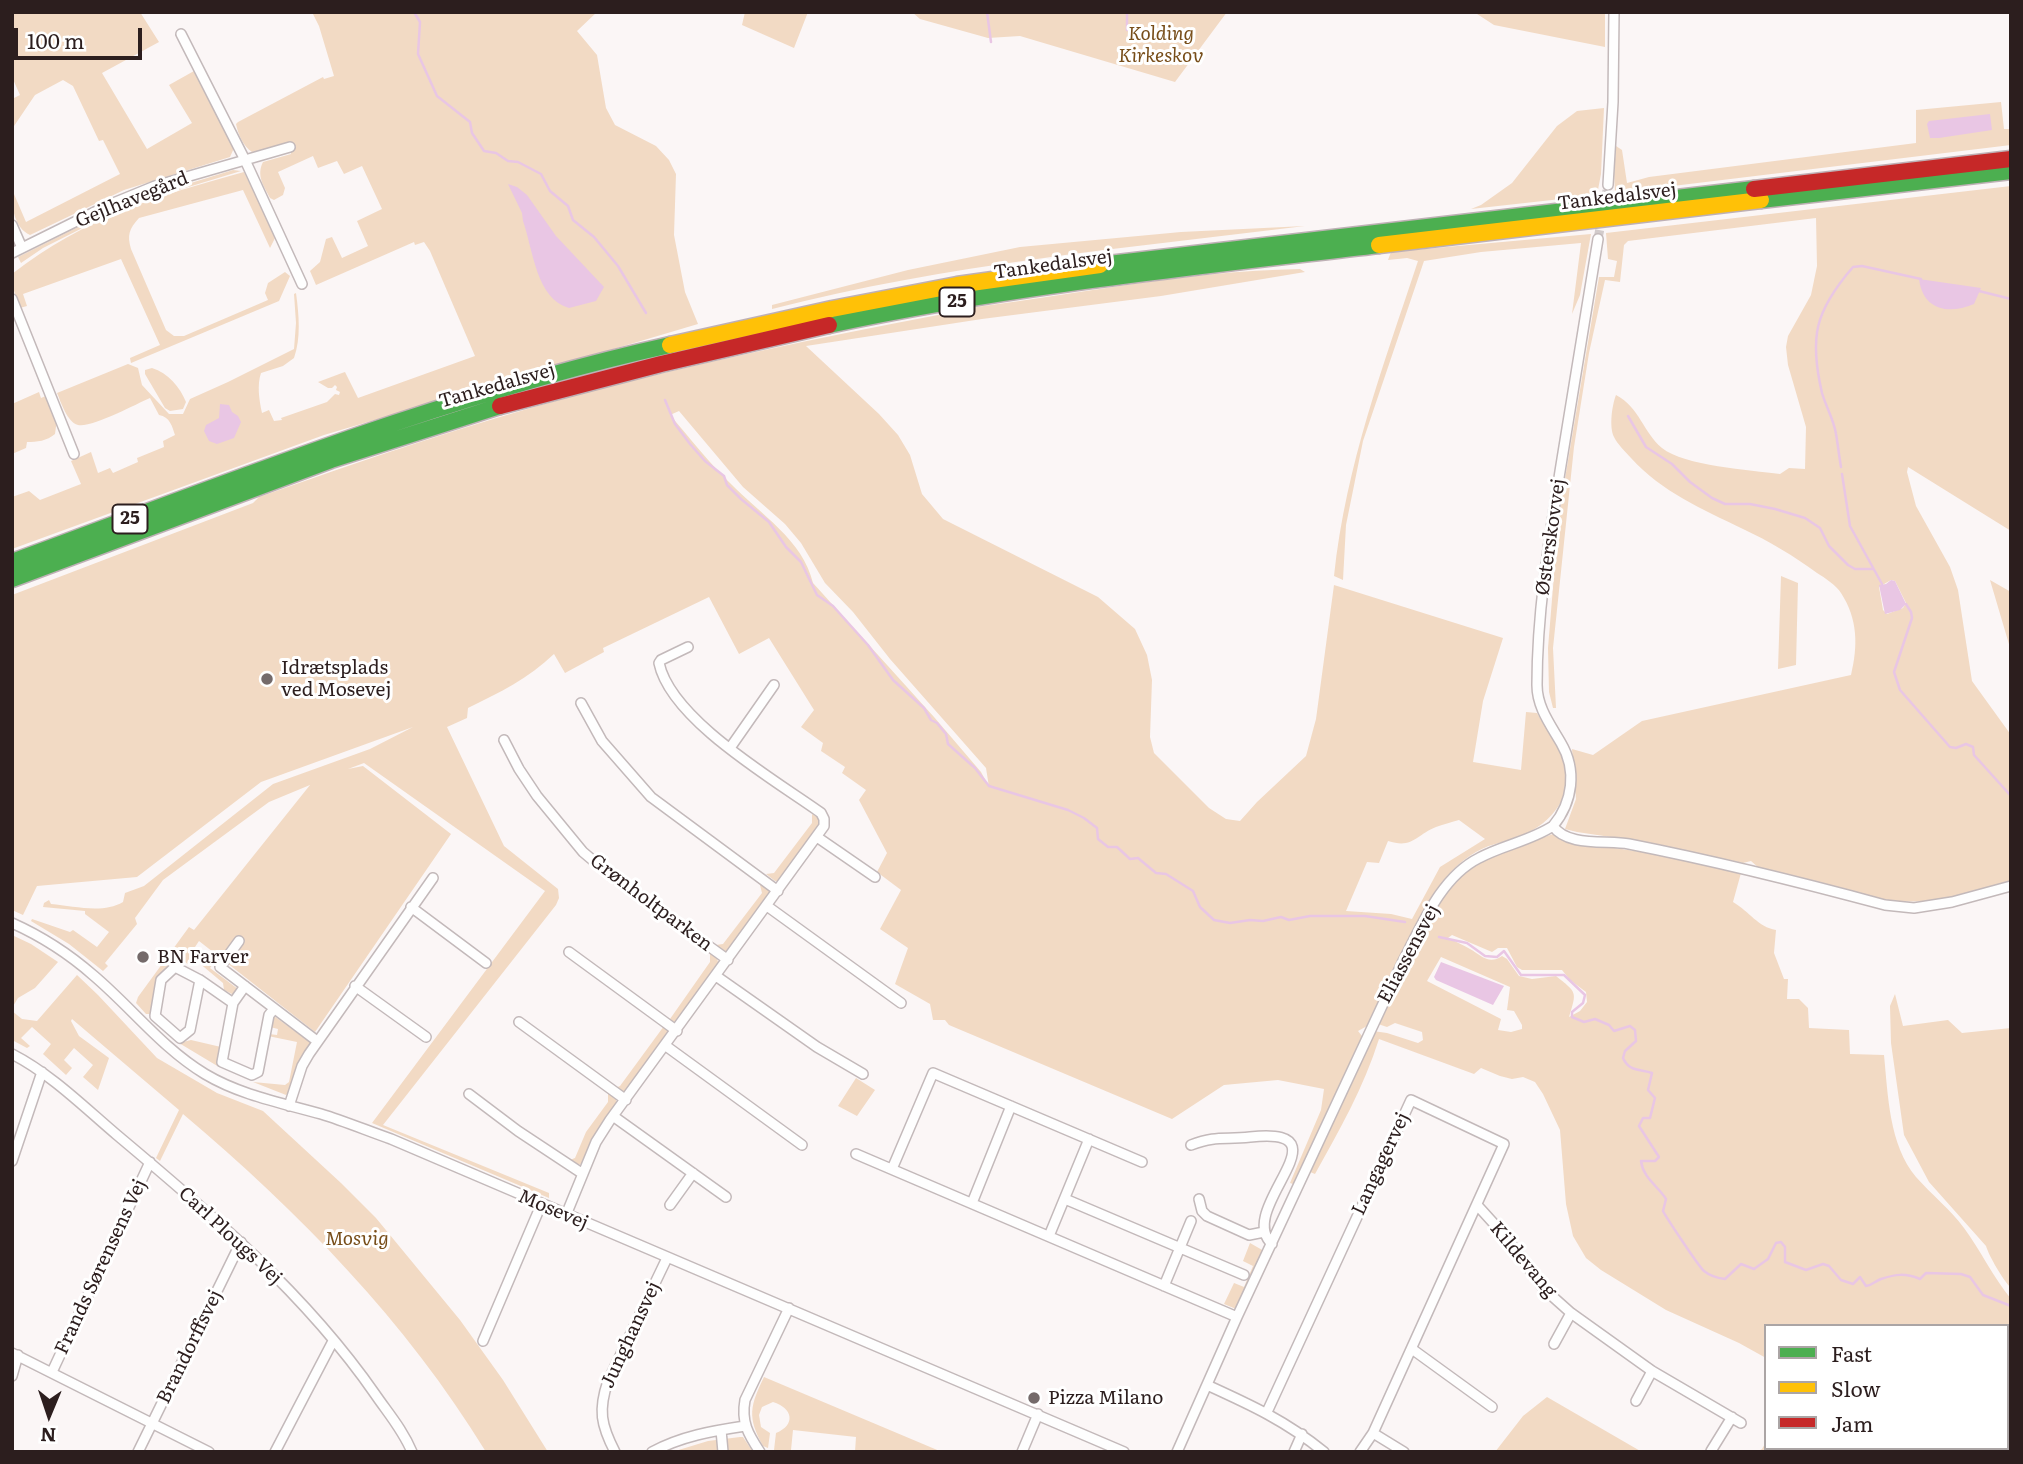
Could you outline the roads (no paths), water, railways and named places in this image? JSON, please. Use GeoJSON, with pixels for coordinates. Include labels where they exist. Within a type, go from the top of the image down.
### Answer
{"type":"FeatureCollection","features":[{"type":"Feature","properties":{"kind":"highway","name":"Tankedalsvej"},"geometry":{"type":"LineString","coordinates":[[12,562],[324,447],[478,397],[651,349],[832,309],[957,285],[1161,257],[2011,159]]}},
{"type":"Feature","properties":{"kind":"highway","name":"Tankedalsvej"},"geometry":{"type":"LineString","coordinates":[[12,579],[309,468],[423,429],[681,357],[888,313],[1159,271],[2011,172]]}},
{"type":"Feature","properties":{"kind":"street"},"geometry":{"type":"LineString","coordinates":[[1608,185],[1614,12]]}},
{"type":"Feature","properties":{"kind":"street"},"geometry":{"type":"LineString","coordinates":[[181,34],[245,160],[302,284]]}},
{"type":"Feature","properties":{"kind":"street","name":"Gejlhavegård"},"geometry":{"type":"LineString","coordinates":[[12,253],[111,204],[155,186],[290,148]]}},
{"type":"Feature","properties":{"kind":"street"},"geometry":{"type":"LineString","coordinates":[[12,225],[22,248]]}},
{"type":"Feature","properties":{"kind":"street","name":"Østerskovvej"},"geometry":{"type":"LineString","coordinates":[[1553,826],[1561,817],[1568,801],[1571,772],[1563,745],[1541,709],[1537,688],[1544,570],[1598,239]]}},
{"type":"Feature","properties":{"kind":"street"},"geometry":{"type":"LineString","coordinates":[[12,299],[74,454]]}},
{"type":"Feature","properties":{"kind":"street"},"geometry":{"type":"LineString","coordinates":[[688,647],[661,660],[660,669],[675,695],[694,719],[821,813],[824,826],[817,837],[875,877]]}},
{"type":"Feature","properties":{"kind":"street"},"geometry":{"type":"LineString","coordinates":[[730,748],[774,685]]}},
{"type":"Feature","properties":{"kind":"street"},"geometry":{"type":"LineString","coordinates":[[580,703],[602,741],[650,797],[778,891]]}},
{"type":"Feature","properties":{"kind":"street","name":"Grønholtparken"},"geometry":{"type":"LineString","coordinates":[[505,740],[519,769],[537,796],[583,852],[728,960]]}},
{"type":"Feature","properties":{"kind":"street"},"geometry":{"type":"LineString","coordinates":[[1553,826],[1562,836],[1618,842],[1692,857],[1894,906],[1914,908],[1952,902],[2011,887]]}},
{"type":"Feature","properties":{"kind":"street","name":"Eliassensvej"},"geometry":{"type":"LineString","coordinates":[[1177,1452],[1371,1027],[1428,912],[1455,875],[1478,858],[1537,836],[1553,826]]}},
{"type":"Feature","properties":{"kind":"street","name":"Grønholtparken"},"geometry":{"type":"LineString","coordinates":[[566,1215],[596,1142],[613,1116],[817,837]]}},
{"type":"Feature","properties":{"kind":"street"},"geometry":{"type":"LineString","coordinates":[[289,1106],[302,1066],[317,1041],[433,878]]}},
{"type":"Feature","properties":{"kind":"street"},"geometry":{"type":"LineString","coordinates":[[767,906],[901,1003]]}},
{"type":"Feature","properties":{"kind":"street"},"geometry":{"type":"LineString","coordinates":[[411,907],[486,963]]}},
{"type":"Feature","properties":{"kind":"street","name":"Mosevej"},"geometry":{"type":"LineString","coordinates":[[12,923],[54,946],[94,975],[178,1055],[230,1087],[324,1115],[391,1139],[1124,1452]]}},
{"type":"Feature","properties":{"kind":"street"},"geometry":{"type":"LineString","coordinates":[[239,941],[220,967],[317,1041]]}},
{"type":"Feature","properties":{"kind":"street"},"geometry":{"type":"LineString","coordinates":[[569,952],[677,1031]]}},
{"type":"Feature","properties":{"kind":"street"},"geometry":{"type":"LineString","coordinates":[[200,980],[190,1030],[180,1038],[155,1016],[161,980],[175,967],[200,980],[233,1003]]}},
{"type":"Feature","properties":{"kind":"street","name":"Grønholtparken"},"geometry":{"type":"LineString","coordinates":[[716,976],[817,1046],[859,1068]]}},
{"type":"Feature","properties":{"kind":"street"},"geometry":{"type":"LineString","coordinates":[[244,986],[233,1003],[222,1062],[252,1075],[258,1072],[269,1016],[274,1009]]}},
{"type":"Feature","properties":{"kind":"street"},"geometry":{"type":"LineString","coordinates":[[355,986],[426,1037]]}},
{"type":"Feature","properties":{"kind":"street"},"geometry":{"type":"LineString","coordinates":[[519,1022],[625,1100]]}},
{"type":"Feature","properties":{"kind":"street"},"geometry":{"type":"LineString","coordinates":[[666,1046],[802,1145]]}},
{"type":"Feature","properties":{"kind":"street","name":"Carl Plougs Vej"},"geometry":{"type":"LineString","coordinates":[[12,1054],[42,1072],[241,1242],[355,1365],[405,1435],[412,1452]]}},
{"type":"Feature","properties":{"kind":"street"},"geometry":{"type":"LineString","coordinates":[[12,1161],[42,1072]]}},
{"type":"Feature","properties":{"kind":"street"},"geometry":{"type":"LineString","coordinates":[[892,1169],[933,1073],[1142,1162]]}},
{"type":"Feature","properties":{"kind":"street"},"geometry":{"type":"LineString","coordinates":[[469,1094],[518,1131],[583,1174]]}},
{"type":"Feature","properties":{"kind":"street","name":"Langagervej"},"geometry":{"type":"LineString","coordinates":[[1267,1412],[1411,1100],[1504,1144],[1373,1433],[1360,1452]]}},
{"type":"Feature","properties":{"kind":"street"},"geometry":{"type":"LineString","coordinates":[[972,1203],[1011,1106]]}},
{"type":"Feature","properties":{"kind":"street"},"geometry":{"type":"LineString","coordinates":[[613,1116],[726,1197]]}},
{"type":"Feature","properties":{"kind":"street"},"geometry":{"type":"LineString","coordinates":[[1191,1145],[1269,1135],[1281,1136],[1292,1144],[1292,1157],[1273,1193],[1264,1232],[1272,1244]]}},
{"type":"Feature","properties":{"kind":"street"},"geometry":{"type":"LineString","coordinates":[[1049,1236],[1089,1139]]}},
{"type":"Feature","properties":{"kind":"street"},"geometry":{"type":"LineString","coordinates":[[856,1154],[1237,1317]]}},
{"type":"Feature","properties":{"kind":"street","name":"Frands Sørensens Vej"},"geometry":{"type":"LineString","coordinates":[[52,1372],[150,1162]]}},
{"type":"Feature","properties":{"kind":"street"},"geometry":{"type":"LineString","coordinates":[[670,1205],[693,1173]]}},
{"type":"Feature","properties":{"kind":"street"},"geometry":{"type":"LineString","coordinates":[[1065,1199],[1244,1275]]}},
{"type":"Feature","properties":{"kind":"street"},"geometry":{"type":"LineString","coordinates":[[1199,1199],[1202,1211],[1207,1216],[1249,1235],[1264,1232]]}},
{"type":"Feature","properties":{"kind":"street"},"geometry":{"type":"LineString","coordinates":[[483,1341],[541,1205]]}},
{"type":"Feature","properties":{"kind":"street","name":"Kildevang"},"geometry":{"type":"LineString","coordinates":[[1477,1205],[1506,1237],[1543,1288],[1571,1313],[1651,1371],[1741,1423]]}},
{"type":"Feature","properties":{"kind":"street"},"geometry":{"type":"LineString","coordinates":[[1164,1286],[1191,1221]]}},
{"type":"Feature","properties":{"kind":"street","name":"Brandorffsvej"},"geometry":{"type":"LineString","coordinates":[[138,1452],[241,1242]]}},
{"type":"Feature","properties":{"kind":"street","name":"Junghansvej"},"geometry":{"type":"LineString","coordinates":[[615,1452],[603,1421],[601,1401],[667,1258]]}},
{"type":"Feature","properties":{"kind":"street"},"geometry":{"type":"LineString","coordinates":[[760,1452],[745,1426],[743,1413],[746,1400],[789,1308]]}},
{"type":"Feature","properties":{"kind":"street","name":"Kildevang"},"geometry":{"type":"LineString","coordinates":[[1554,1344],[1571,1313]]}},
{"type":"Feature","properties":{"kind":"street"},"geometry":{"type":"LineString","coordinates":[[275,1452],[333,1341]]}},
{"type":"Feature","properties":{"kind":"street"},"geometry":{"type":"LineString","coordinates":[[1412,1349],[1492,1407]]}},
{"type":"Feature","properties":{"kind":"street"},"geometry":{"type":"LineString","coordinates":[[12,1376],[15,1354],[209,1452]]}},
{"type":"Feature","properties":{"kind":"street"},"geometry":{"type":"LineString","coordinates":[[1636,1401],[1651,1371]]}},
{"type":"Feature","properties":{"kind":"street"},"geometry":{"type":"LineString","coordinates":[[1208,1385],[1267,1412],[1324,1452]]}},
{"type":"Feature","properties":{"kind":"street"},"geometry":{"type":"LineString","coordinates":[[1021,1452],[1038,1415]]}},
{"type":"Feature","properties":{"kind":"street"},"geometry":{"type":"LineString","coordinates":[[1712,1451],[1732,1418]]}},
{"type":"Feature","properties":{"kind":"street"},"geometry":{"type":"LineString","coordinates":[[652,1452],[683,1438],[745,1426]]}},
{"type":"Feature","properties":{"kind":"street"},"geometry":{"type":"LineString","coordinates":[[721,1430],[723,1452]]}},
{"type":"Feature","properties":{"kind":"street"},"geometry":{"type":"LineString","coordinates":[[1373,1433],[1404,1452]]}},
{"type":"Feature","properties":{"kind":"street"},"geometry":{"type":"LineString","coordinates":[[1294,1452],[1302,1434]]}},
{"type":"Feature","properties":{"kind":"waterway"},"geometry":{"type":"LineString","coordinates":[[414,12],[420,22],[418,54],[437,96],[470,122],[472,133],[484,151],[496,153],[508,161],[518,162],[541,174],[550,191],[568,206],[573,220],[594,237],[618,266],[646,313]]}},
{"type":"Feature","properties":{"kind":"waterway"},"geometry":{"type":"LineString","coordinates":[[987,12],[991,42]]}},
{"type":"Feature","properties":{"kind":"waterway"},"geometry":{"type":"LineString","coordinates":[[1127,12],[1127,30]]}},
{"type":"Feature","properties":{"kind":"waterway"},"geometry":{"type":"LineString","coordinates":[[1841,467],[1835,429],[1822,393],[1816,356],[1818,326],[1823,311],[1830,297],[1853,267],[1862,266],[1921,279]]}},
{"type":"Feature","properties":{"kind":"waterway"},"geometry":{"type":"LineString","coordinates":[[1979,291],[2011,299]]}},
{"type":"Feature","properties":{"kind":"waterway"},"geometry":{"type":"LineString","coordinates":[[665,400],[675,424],[690,444],[724,476],[727,485],[741,499],[769,522],[786,547],[801,562],[817,595],[833,606],[868,645],[893,680],[937,723],[946,734],[948,744],[975,768],[989,786],[1068,810],[1084,818],[1097,828],[1098,839],[1108,847],[1117,847],[1130,859],[1138,858],[1156,873],[1166,874],[1193,891],[1200,907],[1214,920],[1230,923],[1281,917],[1289,920],[1310,916],[1365,916],[1405,922]]}},
{"type":"Feature","properties":{"kind":"waterway"},"geometry":{"type":"LineString","coordinates":[[1628,416],[1646,447],[1672,464],[1712,498],[1725,504],[1750,504],[1805,518],[1820,528],[1829,546],[1848,565],[1855,569],[1873,569]]}},
{"type":"Feature","properties":{"kind":"waterway"},"geometry":{"type":"LineString","coordinates":[[1842,474],[1850,526],[1882,584]]}},
{"type":"Feature","properties":{"kind":"waterway"},"geometry":{"type":"LineString","coordinates":[[1906,604],[1912,618],[1894,672],[1900,690],[1950,747],[1966,744],[1973,747],[1974,755],[2011,796]]}},
{"type":"Feature","properties":{"kind":"waterway"},"geometry":{"type":"LineString","coordinates":[[1439,937],[1467,943],[1485,956],[1497,957],[1504,951],[1521,975],[1564,975],[1585,995],[1583,1003],[1572,1012],[1572,1017],[1584,1022],[1595,1019],[1609,1025],[1614,1031],[1630,1026],[1635,1030],[1636,1041],[1625,1051],[1623,1058],[1632,1068],[1652,1073],[1648,1090],[1655,1098],[1650,1118],[1643,1118],[1639,1126],[1659,1157],[1655,1161],[1641,1161],[1642,1167],[1666,1199],[1663,1211],[1665,1215],[1706,1273],[1725,1279],[1741,1264],[1754,1269],[1768,1259],[1776,1243],[1781,1242],[1785,1247],[1785,1262],[1806,1270],[1823,1264],[1829,1266],[1841,1280],[1853,1284],[1860,1277],[1866,1286],[1896,1275],[1920,1279],[1926,1273],[1961,1274],[1970,1277],[1983,1295],[2011,1306]]}},
{"type":"Feature","properties":{"kind":"tunnel"},"geometry":{"type":"LineString","coordinates":[[1598,239],[1608,185]]}},
{"type":"Feature","properties":{"kind":"place","name":"Idrætsplads ved Mosevej"},"geometry":{"type":"Point","coordinates":[267,679]}},
{"type":"Feature","properties":{"kind":"place","name":"BN Farver"},"geometry":{"type":"Point","coordinates":[143,957]}},
{"type":"Feature","properties":{"kind":"place","name":"Pizza Milano"},"geometry":{"type":"Point","coordinates":[1034,1398]}},
{"type":"Feature","properties":{"kind":"park label","name":"Kolding Kirkeskov"},"geometry":{"type":"Point","coordinates":[1161,45]}},
{"type":"Feature","properties":{"kind":"park label","name":"Mosvig"},"geometry":{"type":"Point","coordinates":[357,1239]}}]}
